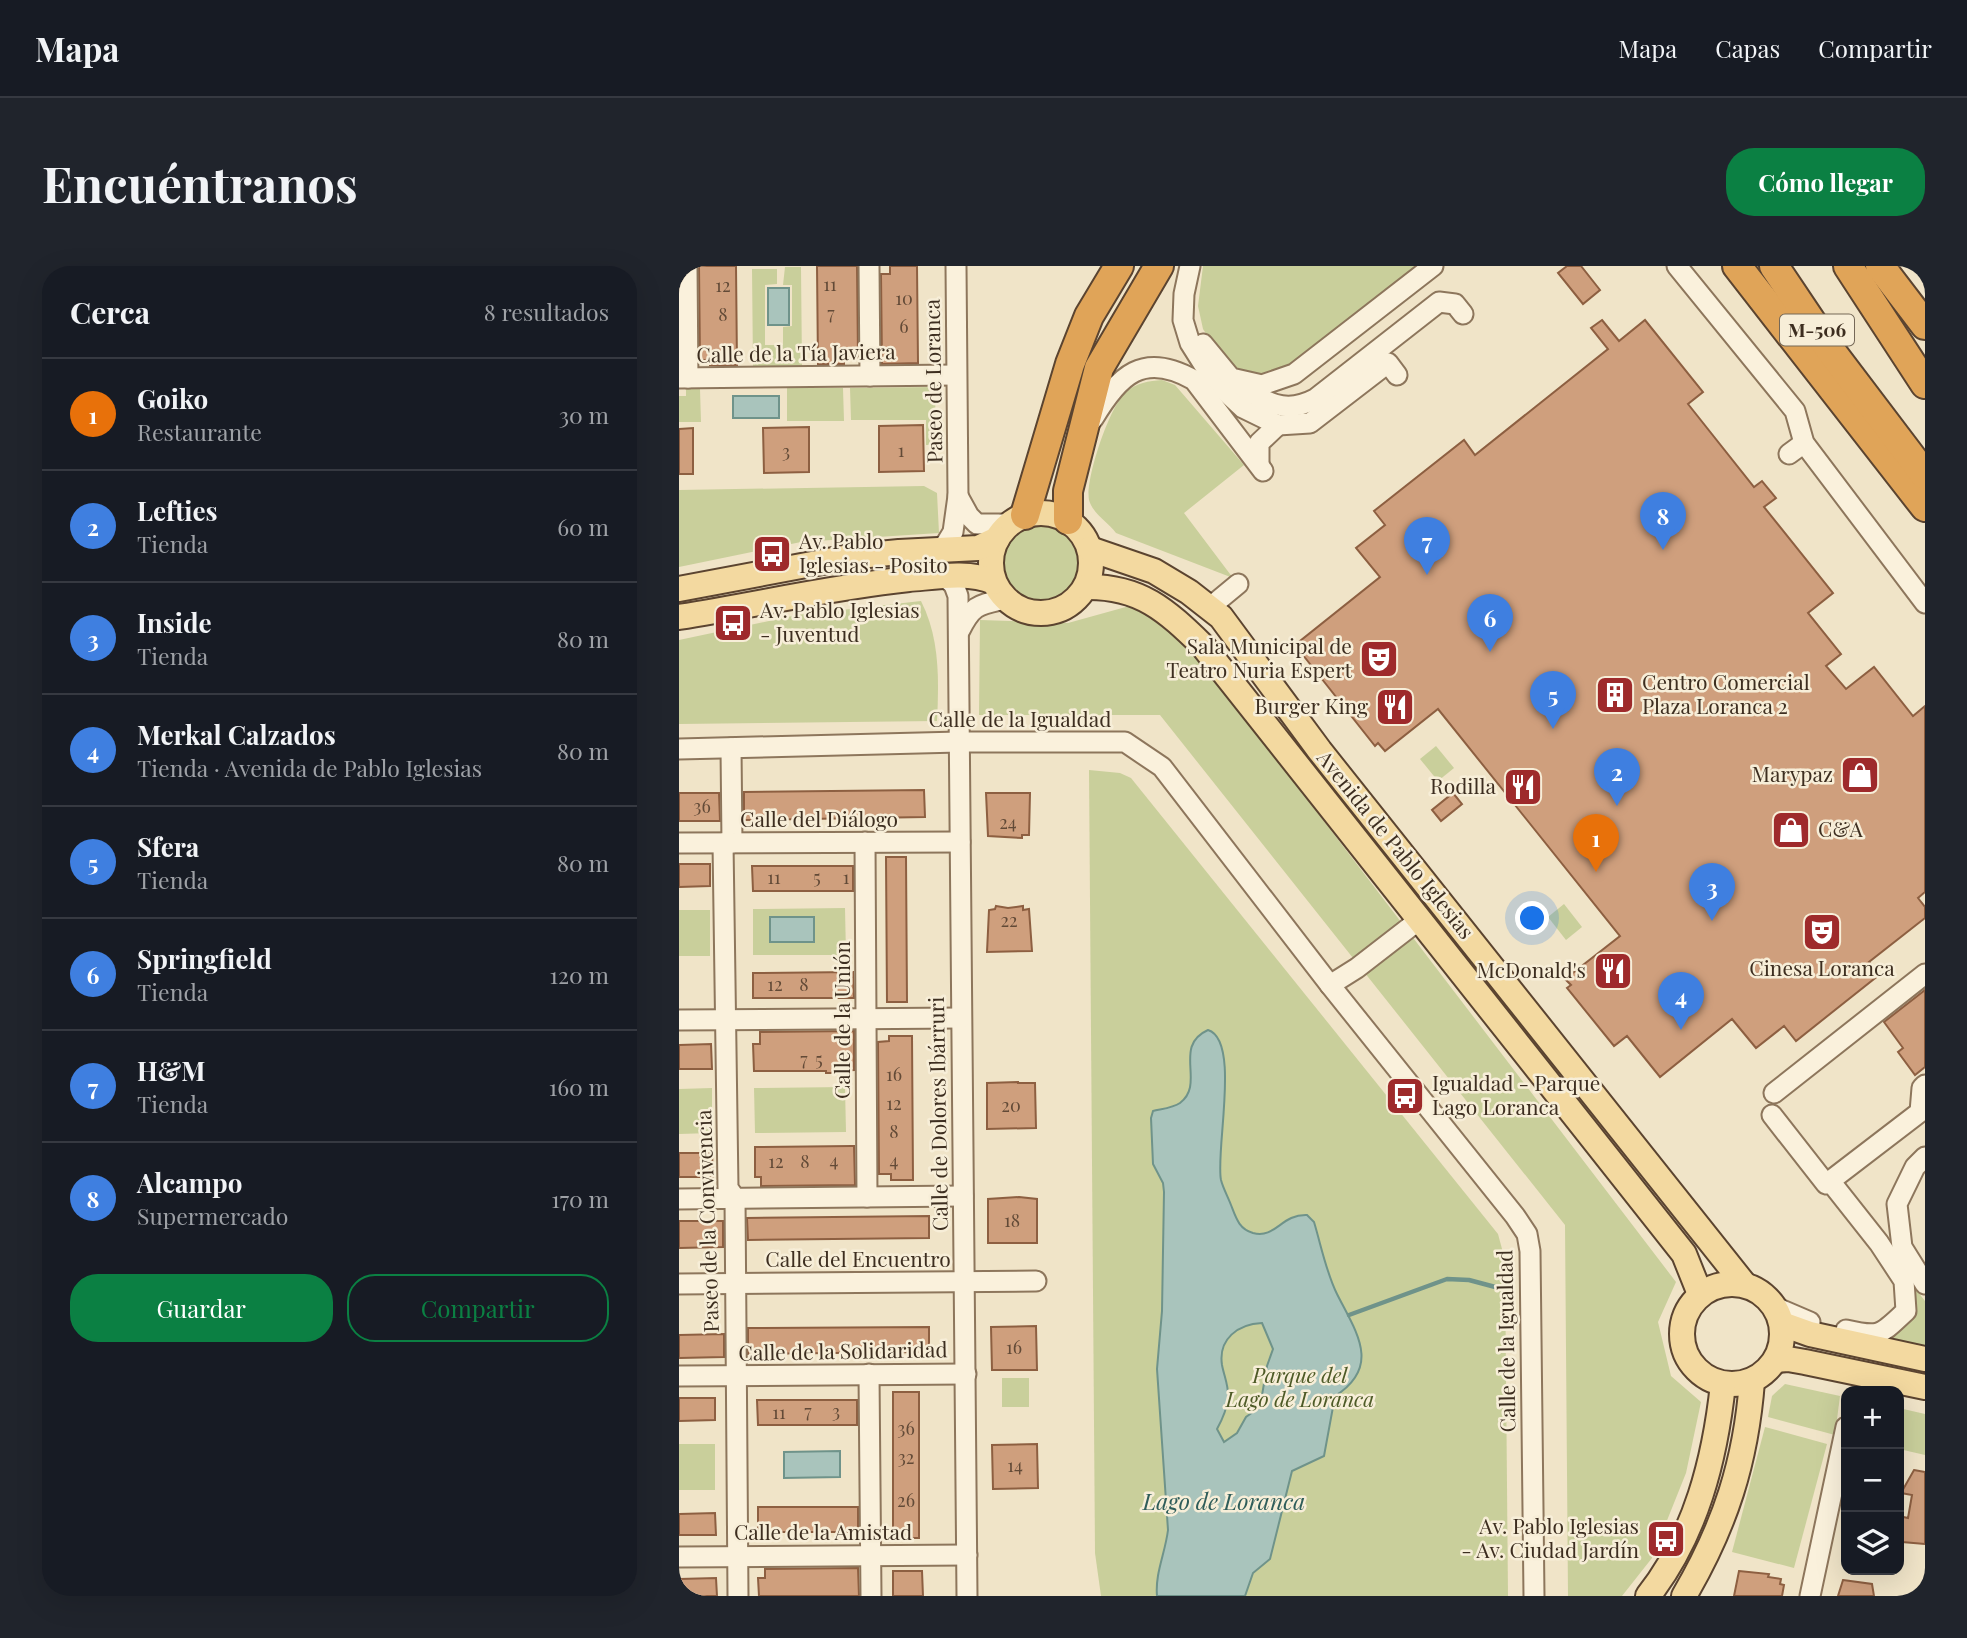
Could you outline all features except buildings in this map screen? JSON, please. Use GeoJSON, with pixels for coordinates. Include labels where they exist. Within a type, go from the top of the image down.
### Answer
{"type":"FeatureCollection","features":[{"type":"Feature","properties":{"kind":"highway"},"geometry":{"type":"LineString","coordinates":[[1010,526],[1107,266]]}},
{"type":"Feature","properties":{"kind":"highway"},"geometry":{"type":"LineString","coordinates":[[1089,316],[1119,266]]}},
{"type":"Feature","properties":{"kind":"highway"},"geometry":{"type":"LineString","coordinates":[[1070,364],[1129,266]]}},
{"type":"Feature","properties":{"kind":"highway"},"geometry":{"type":"LineString","coordinates":[[1068,520],[1068,491],[1099,368],[1159,266]]}},
{"type":"Feature","properties":{"kind":"highway","name":"M-506"},"geometry":{"type":"LineString","coordinates":[[1774,266],[1831,351],[1863,393],[1925,462]]}},
{"type":"Feature","properties":{"kind":"highway","name":"M-506"},"geometry":{"type":"LineString","coordinates":[[1848,266],[1925,384]]}},
{"type":"Feature","properties":{"kind":"highway"},"geometry":{"type":"LineString","coordinates":[[1880,266],[1925,325]]}},
{"type":"Feature","properties":{"kind":"highway"},"geometry":{"type":"LineString","coordinates":[[1740,269],[1925,507]]}},
{"type":"Feature","properties":{"kind":"highway"},"geometry":{"type":"LineString","coordinates":[[1863,393],[1925,475]]}},
{"type":"Feature","properties":{"kind":"main road"},"geometry":{"type":"LineString","coordinates":[[679,589],[826,561],[899,551],[978,548],[1010,526],[1039,513],[1054,514],[1068,520],[1084,536],[1090,549],[1091,563],[1086,587],[1067,607],[1051,613],[1025,611],[981,577],[946,577],[864,584],[679,617]]}},
{"type":"Feature","properties":{"kind":"main road"},"geometry":{"type":"LineString","coordinates":[[1000,591],[991,569],[991,554],[1010,526]]}},
{"type":"Feature","properties":{"kind":"main road","name":"Avenida de Pablo Iglesias"},"geometry":{"type":"LineString","coordinates":[[1090,549],[1154,571],[1189,592],[1220,617],[1320,751],[1744,1284]]}},
{"type":"Feature","properties":{"kind":"main road","name":"Avenida de Pablo Iglesias"},"geometry":{"type":"LineString","coordinates":[[1086,587],[1109,587],[1140,597],[1170,614],[1203,646],[1683,1254],[1700,1294]]}},
{"type":"Feature","properties":{"kind":"main road"},"geometry":{"type":"LineString","coordinates":[[1779,1316],[1782,1342],[1776,1360],[1767,1371],[1752,1381],[1723,1384],[1700,1374],[1685,1356],[1680,1334],[1685,1312],[1700,1294],[1721,1284],[1744,1284],[1762,1293],[1779,1316],[1810,1334],[1925,1359]]}},
{"type":"Feature","properties":{"kind":"main road"},"geometry":{"type":"LineString","coordinates":[[1776,1360],[1788,1359],[1855,1381],[1925,1387]]}},
{"type":"Feature","properties":{"kind":"main road"},"geometry":{"type":"LineString","coordinates":[[1684,1596],[1719,1531],[1740,1466],[1752,1381]]}},
{"type":"Feature","properties":{"kind":"main road"},"geometry":{"type":"LineString","coordinates":[[1648,1596],[1661,1580],[1700,1500],[1713,1459],[1723,1384]]}},
{"type":"Feature","properties":{"kind":"street"},"geometry":{"type":"LineString","coordinates":[[684,378],[687,266]]}},
{"type":"Feature","properties":{"kind":"street"},"geometry":{"type":"LineString","coordinates":[[869,266],[870,376]]}},
{"type":"Feature","properties":{"kind":"street","name":"Paseo de Loranca"},"geometry":{"type":"LineString","coordinates":[[942,550],[953,532],[958,496],[955,266]]}},
{"type":"Feature","properties":{"kind":"street"},"geometry":{"type":"LineString","coordinates":[[1190,266],[1184,294],[1183,320],[1190,343],[1214,381],[1243,408],[1278,425],[1310,423],[1388,363],[1397,375]]}},
{"type":"Feature","properties":{"kind":"street"},"geometry":{"type":"LineString","coordinates":[[1231,378],[1262,385],[1294,374],[1433,266]]}},
{"type":"Feature","properties":{"kind":"street"},"geometry":{"type":"LineString","coordinates":[[1677,266],[1795,411],[1796,448],[1925,603]]}},
{"type":"Feature","properties":{"kind":"street"},"geometry":{"type":"LineString","coordinates":[[1183,320],[1231,378],[1267,403],[1282,408],[1304,405],[1315,399],[1439,302],[1455,304],[1463,314]]}},
{"type":"Feature","properties":{"kind":"street"},"geometry":{"type":"LineString","coordinates":[[1078,444],[1107,395],[1119,381],[1135,371],[1158,367],[1177,371],[1193,380],[1261,468],[1259,443],[1278,425]]}},
{"type":"Feature","properties":{"kind":"street","name":"Calle de la Tía Javiera"},"geometry":{"type":"LineString","coordinates":[[684,378],[956,375]]}},
{"type":"Feature","properties":{"kind":"street"},"geometry":{"type":"LineString","coordinates":[[958,496],[969,516],[977,524],[1010,526]]}},
{"type":"Feature","properties":{"kind":"street","name":"Calle de Dolores Ibárruri"},"geometry":{"type":"LineString","coordinates":[[946,577],[954,585],[958,596],[959,631],[967,1596]]}},
{"type":"Feature","properties":{"kind":"street"},"geometry":{"type":"LineString","coordinates":[[1209,608],[1238,584]]}},
{"type":"Feature","properties":{"kind":"street"},"geometry":{"type":"LineString","coordinates":[[959,631],[969,612],[1000,591]]}},
{"type":"Feature","properties":{"kind":"street","name":"Calle de la Igualdad"},"geometry":{"type":"LineString","coordinates":[[679,749],[1125,741],[1162,767],[1527,1234],[1530,1264],[1534,1596]]}},
{"type":"Feature","properties":{"kind":"street","name":"Paseo de la Convivencia"},"geometry":{"type":"LineString","coordinates":[[731,748],[725,1020],[727,1188],[734,1198],[738,1596]]}},
{"type":"Feature","properties":{"kind":"street","name":"Calle de la Unión"},"geometry":{"type":"LineString","coordinates":[[865,842],[867,1197]]}},
{"type":"Feature","properties":{"kind":"street","name":"Calle del Diálogo"},"geometry":{"type":"LineString","coordinates":[[679,844],[960,842]]}},
{"type":"Feature","properties":{"kind":"street"},"geometry":{"type":"LineString","coordinates":[[1330,985],[1357,968],[1419,920]]}},
{"type":"Feature","properties":{"kind":"street"},"geometry":{"type":"LineString","coordinates":[[1774,1093],[1925,974]]}},
{"type":"Feature","properties":{"kind":"street"},"geometry":{"type":"LineString","coordinates":[[679,1020],[961,1018]]}},
{"type":"Feature","properties":{"kind":"street"},"geometry":{"type":"LineString","coordinates":[[1828,1182],[1922,1110],[1922,1088],[1925,1085]]}},
{"type":"Feature","properties":{"kind":"street"},"geometry":{"type":"LineString","coordinates":[[1772,1115],[1879,1242],[1904,1281],[1906,1311],[1880,1333],[1869,1335],[1779,1316]]}},
{"type":"Feature","properties":{"kind":"street"},"geometry":{"type":"LineString","coordinates":[[1925,1157],[1915,1167],[1897,1204],[1902,1247],[1925,1286]]}},
{"type":"Feature","properties":{"kind":"street"},"geometry":{"type":"LineString","coordinates":[[679,1199],[963,1196]]}},
{"type":"Feature","properties":{"kind":"street"},"geometry":{"type":"LineString","coordinates":[[1879,1242],[1901,1260],[1925,1286]]}},
{"type":"Feature","properties":{"kind":"street","name":"Calle del Encuentro"},"geometry":{"type":"LineString","coordinates":[[679,1284],[1036,1281]]}},
{"type":"Feature","properties":{"kind":"street"},"geometry":{"type":"LineString","coordinates":[[869,1374],[871,1596]]}},
{"type":"Feature","properties":{"kind":"street","name":"Calle de la Solidaridad"},"geometry":{"type":"LineString","coordinates":[[679,1376],[966,1374]]}},
{"type":"Feature","properties":{"kind":"street"},"geometry":{"type":"LineString","coordinates":[[1809,1596],[1841,1449]]}},
{"type":"Feature","properties":{"kind":"street","name":"Calle de la Amistad"},"geometry":{"type":"LineString","coordinates":[[679,1557],[967,1555]]}},
{"type":"Feature","properties":{"kind":"green space"},"geometry":{"type":"Polygon","coordinates":[[[1203,266],[1419,266],[1288,368],[1260,375],[1245,374],[1231,366],[1203,329],[1198,306],[1203,266]]]}},
{"type":"Feature","properties":{"kind":"green space"},"geometry":{"type":"Polygon","coordinates":[[[785,267],[801,267],[802,368],[753,368],[752,269],[777,269],[777,284],[765,285],[765,345],[783,345],[783,327],[792,326],[792,285],[783,285],[785,267]]]}},
{"type":"Feature","properties":{"kind":"green space"},"geometry":{"type":"Polygon","coordinates":[[[1162,380],[1175,385],[1244,465],[1184,513],[1233,578],[1116,533],[1097,514],[1089,500],[1095,460],[1113,411],[1126,392],[1134,386],[1162,380]]]}},
{"type":"Feature","properties":{"kind":"green space"},"geometry":{"type":"Polygon","coordinates":[[[935,387],[936,445],[926,445],[926,420],[851,420],[850,388],[935,387]]]}},
{"type":"Feature","properties":{"kind":"green space"},"geometry":{"type":"Polygon","coordinates":[[[787,388],[843,388],[844,421],[787,421],[787,388]]]}},
{"type":"Feature","properties":{"kind":"green space"},"geometry":{"type":"Polygon","coordinates":[[[686,389],[700,389],[701,422],[679,422],[679,396],[686,396],[686,389]]]}},
{"type":"Feature","properties":{"kind":"green space"},"geometry":{"type":"Polygon","coordinates":[[[924,486],[937,493],[939,533],[801,542],[679,567],[679,490],[924,486]]]}},
{"type":"Feature","properties":{"kind":"green space"},"geometry":{"type":"Polygon","coordinates":[[[1041,526],[1056,529],[1068,537],[1076,549],[1079,564],[1076,579],[1068,591],[1056,599],[1041,602],[1026,599],[1014,591],[1006,579],[1003,564],[1006,549],[1014,537],[1026,529],[1041,526]]]}},
{"type":"Feature","properties":{"kind":"green space"},"geometry":{"type":"Polygon","coordinates":[[[921,601],[935,645],[938,675],[937,721],[679,724],[679,640],[797,615],[921,601]]]}},
{"type":"Feature","properties":{"kind":"green space"},"geometry":{"type":"Polygon","coordinates":[[[1133,605],[1194,651],[1676,1282],[1658,1322],[1671,1376],[1701,1402],[1686,1473],[1652,1558],[1622,1596],[1568,1596],[1565,1225],[1160,715],[979,715],[980,620],[1068,623],[1133,605]]]}},
{"type":"Feature","properties":{"kind":"green space"},"geometry":{"type":"Polygon","coordinates":[[[1436,746],[1454,768],[1438,781],[1420,759],[1436,746]]]}},
{"type":"Feature","properties":{"kind":"green space","name":"Parque del Lago de Loranca"},"geometry":{"type":"Polygon","coordinates":[[[1089,770],[1120,773],[1131,778],[1498,1234],[1505,1260],[1508,1596],[1101,1596],[1095,1553],[1089,770]]]}},
{"type":"Feature","properties":{"kind":"green space"},"geometry":{"type":"Polygon","coordinates":[[[1564,904],[1582,927],[1566,940],[1548,917],[1564,904]]]}},
{"type":"Feature","properties":{"kind":"green space"},"geometry":{"type":"Polygon","coordinates":[[[845,908],[846,955],[753,955],[753,909],[845,908]]]}},
{"type":"Feature","properties":{"kind":"green space"},"geometry":{"type":"Polygon","coordinates":[[[679,910],[710,910],[710,956],[679,956],[679,910]]]}},
{"type":"Feature","properties":{"kind":"green space"},"geometry":{"type":"Polygon","coordinates":[[[845,1087],[846,1132],[755,1133],[754,1088],[845,1087]]]}},
{"type":"Feature","properties":{"kind":"green space"},"geometry":{"type":"Polygon","coordinates":[[[712,1088],[712,1133],[679,1134],[679,1089],[712,1088]]]}},
{"type":"Feature","properties":{"kind":"green space"},"geometry":{"type":"Polygon","coordinates":[[[1911,1283],[1925,1301],[1925,1349],[1881,1340],[1890,1337],[1902,1326],[1911,1283]]]}},
{"type":"Feature","properties":{"kind":"green space"},"geometry":{"type":"Polygon","coordinates":[[[1002,1378],[1029,1378],[1029,1407],[1002,1407],[1002,1378]]]}},
{"type":"Feature","properties":{"kind":"green space"},"geometry":{"type":"Polygon","coordinates":[[[1785,1384],[1840,1396],[1835,1435],[1768,1417],[1772,1396],[1785,1384]]]}},
{"type":"Feature","properties":{"kind":"green space"},"geometry":{"type":"Polygon","coordinates":[[[1904,1409],[1925,1414],[1925,1455],[1904,1450],[1904,1409]]]}},
{"type":"Feature","properties":{"kind":"green space"},"geometry":{"type":"Polygon","coordinates":[[[1765,1427],[1827,1444],[1794,1568],[1732,1552],[1765,1427]]]}},
{"type":"Feature","properties":{"kind":"green space"},"geometry":{"type":"Polygon","coordinates":[[[679,1444],[715,1444],[715,1490],[679,1490],[679,1444]]]}},
{"type":"Feature","properties":{"kind":"water"},"geometry":{"type":"Polygon","coordinates":[[[768,288],[789,288],[789,325],[768,325],[768,288]]]}},
{"type":"Feature","properties":{"kind":"water"},"geometry":{"type":"Polygon","coordinates":[[[733,396],[779,396],[779,418],[733,418],[733,396]]]}},
{"type":"Feature","properties":{"kind":"water"},"geometry":{"type":"Polygon","coordinates":[[[770,917],[814,917],[814,942],[770,942],[770,917]]]}},
{"type":"Feature","properties":{"kind":"water","name":"Lago de Loranca"},"geometry":{"type":"Polygon","coordinates":[[[1208,1030],[1218,1038],[1223,1054],[1225,1098],[1221,1180],[1236,1219],[1244,1229],[1261,1234],[1298,1216],[1307,1215],[1314,1222],[1330,1277],[1361,1348],[1358,1373],[1349,1385],[1335,1396],[1324,1456],[1292,1471],[1270,1559],[1253,1573],[1245,1596],[1157,1596],[1157,1579],[1168,1530],[1157,1369],[1162,1311],[1164,1192],[1163,1183],[1153,1164],[1151,1118],[1153,1111],[1177,1105],[1187,1095],[1191,1076],[1190,1055],[1192,1045],[1208,1030]],[[1262,1323],[1238,1330],[1231,1335],[1223,1348],[1222,1365],[1228,1398],[1217,1429],[1224,1442],[1237,1433],[1246,1417],[1260,1407],[1267,1366],[1273,1349],[1262,1323]]]}},
{"type":"Feature","properties":{"kind":"water"},"geometry":{"type":"Polygon","coordinates":[[[840,1451],[840,1477],[784,1478],[784,1452],[840,1451]]]}},
{"type":"Feature","properties":{"kind":"waterway"},"geometry":{"type":"LineString","coordinates":[[1349,1315],[1447,1279],[1469,1280],[1499,1288]]}},
{"type":"Feature","properties":{"kind":"place","name":"Alcampo"},"geometry":{"type":"Point","coordinates":[1663,550]}},
{"type":"Feature","properties":{"kind":"place","name":"Av. Pablo Iglesias - Posito"},"geometry":{"type":"Point","coordinates":[772,554]}},
{"type":"Feature","properties":{"kind":"place","name":"H&M"},"geometry":{"type":"Point","coordinates":[1427,575]}},
{"type":"Feature","properties":{"kind":"place","name":"Av. Pablo Iglesias - Juventud"},"geometry":{"type":"Point","coordinates":[733,623]}},
{"type":"Feature","properties":{"kind":"place","name":"Springfield"},"geometry":{"type":"Point","coordinates":[1490,652]}},
{"type":"Feature","properties":{"kind":"place","name":"Sala Municipal de Teatro Nuria Espert"},"geometry":{"type":"Point","coordinates":[1379,659]}},
{"type":"Feature","properties":{"kind":"place","name":"Centro Comercial Plaza Loranca 2"},"geometry":{"type":"Point","coordinates":[1615,695]}},
{"type":"Feature","properties":{"kind":"place","name":"Burger King"},"geometry":{"type":"Point","coordinates":[1395,707]}},
{"type":"Feature","properties":{"kind":"place","name":"Sfera"},"geometry":{"type":"Point","coordinates":[1553,729]}},
{"type":"Feature","properties":{"kind":"place","name":"Marypaz"},"geometry":{"type":"Point","coordinates":[1860,775]}},
{"type":"Feature","properties":{"kind":"place","name":"Rodilla"},"geometry":{"type":"Point","coordinates":[1523,787]}},
{"type":"Feature","properties":{"kind":"place","name":"Lefties"},"geometry":{"type":"Point","coordinates":[1617,806]}},
{"type":"Feature","properties":{"kind":"place","name":"C&A"},"geometry":{"type":"Point","coordinates":[1791,830]}},
{"type":"Feature","properties":{"kind":"place","name":"Goiko"},"geometry":{"type":"Point","coordinates":[1596,872]}},
{"type":"Feature","properties":{"kind":"place","name":"Inside"},"geometry":{"type":"Point","coordinates":[1712,921]}},
{"type":"Feature","properties":{"kind":"place","name":"Cinesa Loranca"},"geometry":{"type":"Point","coordinates":[1822,932]}},
{"type":"Feature","properties":{"kind":"place","name":"McDonald's"},"geometry":{"type":"Point","coordinates":[1613,971]}},
{"type":"Feature","properties":{"kind":"place","name":"Merkal Calzados"},"geometry":{"type":"Point","coordinates":[1681,1030]}},
{"type":"Feature","properties":{"kind":"place","name":"Igualdad - Parque Lago Loranca"},"geometry":{"type":"Point","coordinates":[1405,1096]}},
{"type":"Feature","properties":{"kind":"place","name":"Av. Pablo Iglesias - Av. Ciudad Jardín"},"geometry":{"type":"Point","coordinates":[1666,1539]}}]}
